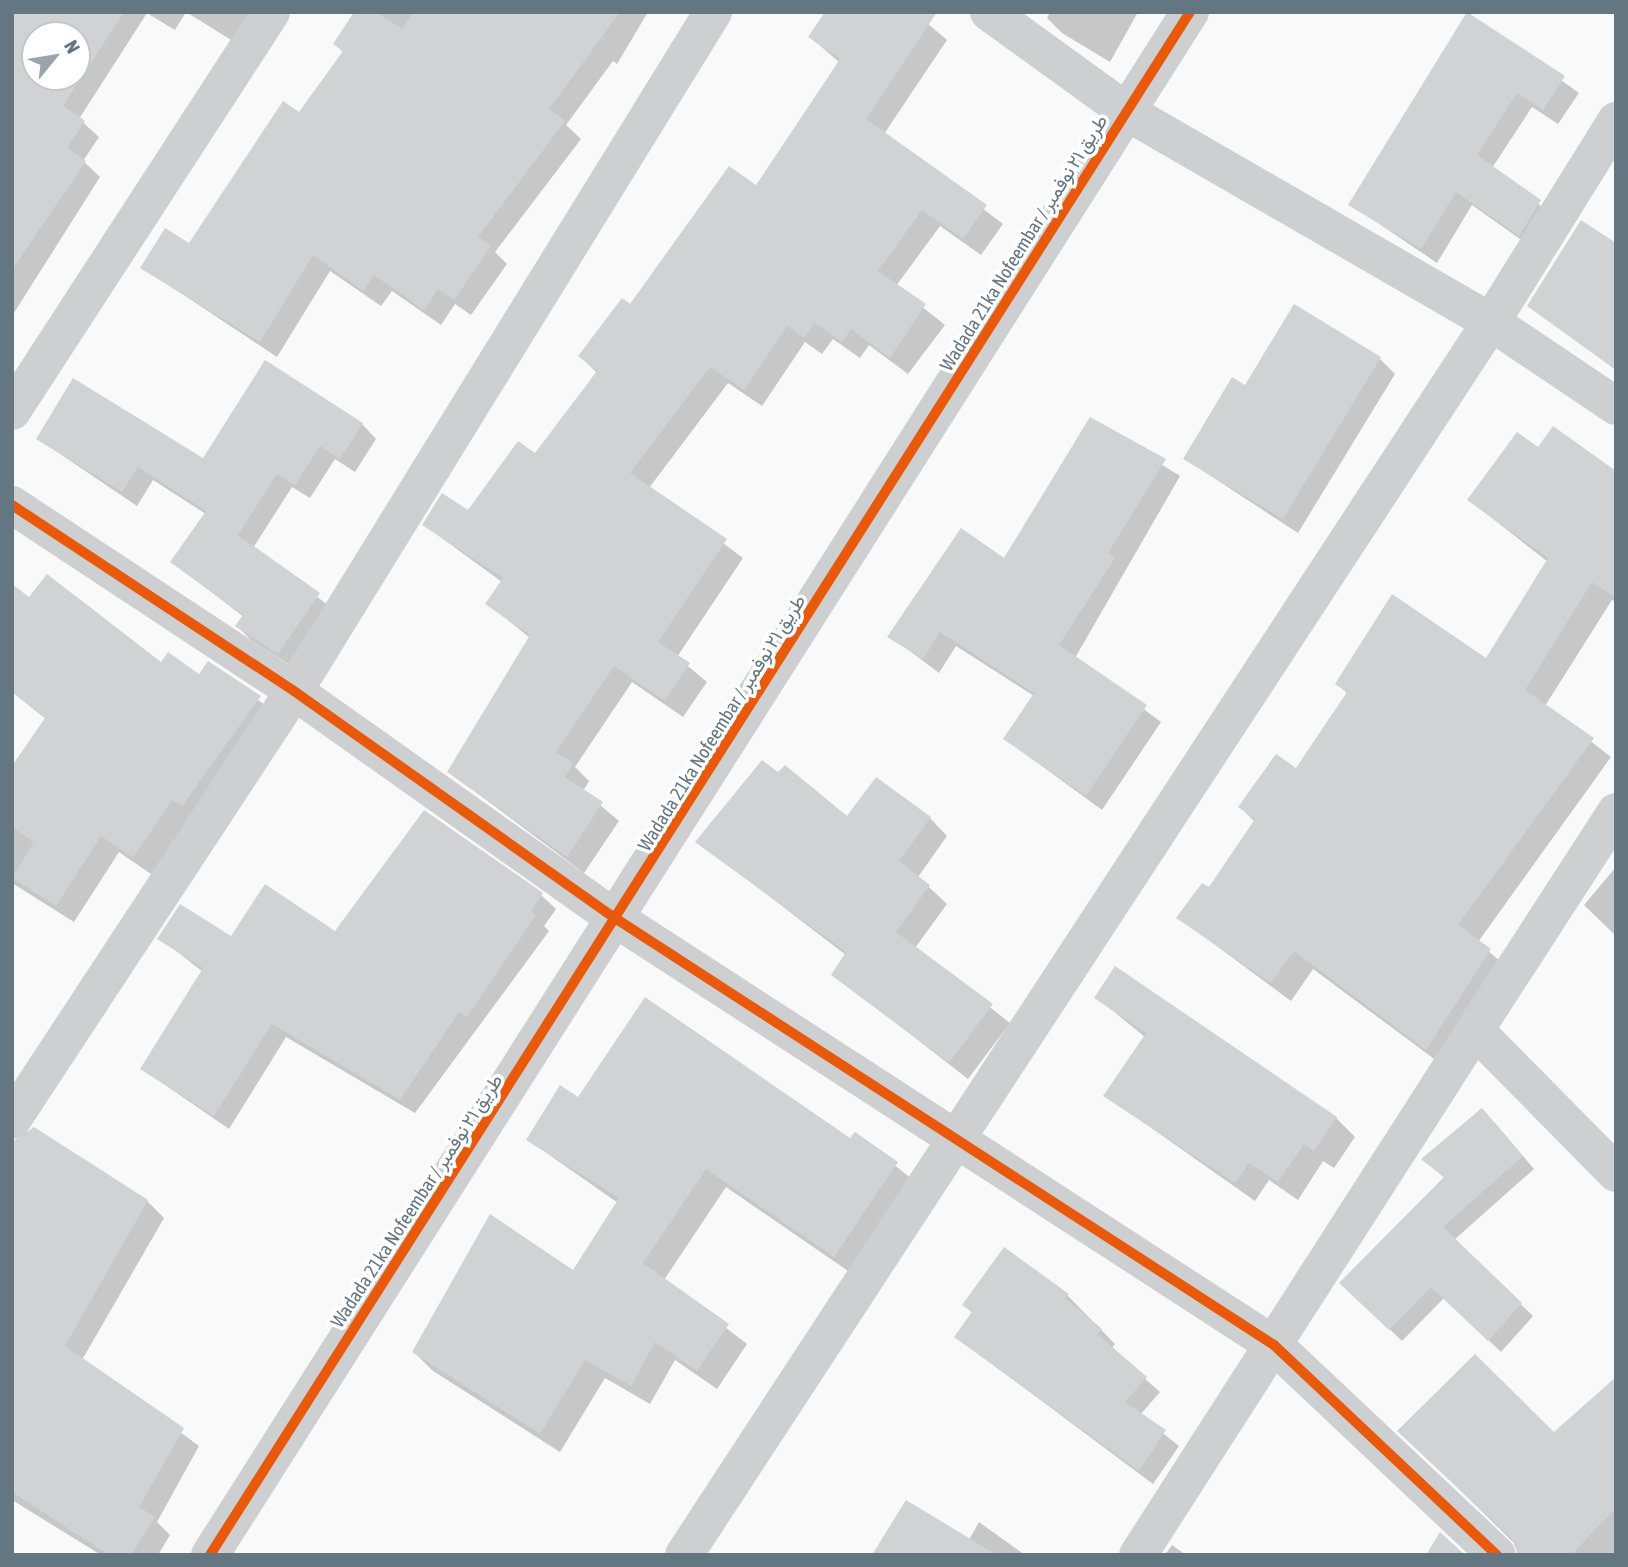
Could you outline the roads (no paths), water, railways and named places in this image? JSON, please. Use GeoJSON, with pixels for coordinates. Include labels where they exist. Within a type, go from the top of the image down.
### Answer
{"type":"FeatureCollection","features":[{"type":"Feature","properties":{"kind":"street"},"geometry":{"type":"LineString","coordinates":[[12,411],[271,12]]}},
{"type":"Feature","properties":{"kind":"street"},"geometry":{"type":"LineString","coordinates":[[12,1120],[294,691],[713,12]]}},
{"type":"Feature","properties":{"kind":"street"},"geometry":{"type":"LineString","coordinates":[[989,12],[1127,112],[1492,322],[1616,406]]}},
{"type":"Feature","properties":{"kind":"street","name":"Wadada 21ka Nofeembar / طريق ٢١ نوفمبر"},"geometry":{"type":"LineString","coordinates":[[210,1555],[618,920],[1190,12]]}},
{"type":"Feature","properties":{"kind":"street"},"geometry":{"type":"LineString","coordinates":[[684,1555],[1492,322],[1616,121]]}},
{"type":"Feature","properties":{"kind":"street"},"geometry":{"type":"LineString","coordinates":[[12,505],[294,691],[618,920],[958,1136],[1275,1345],[1497,1555]]}},
{"type":"Feature","properties":{"kind":"street"},"geometry":{"type":"LineString","coordinates":[[1138,1555],[1616,812]]}},
{"type":"Feature","properties":{"kind":"street"},"geometry":{"type":"LineString","coordinates":[[1475,1030],[1616,1173]]}}]}
